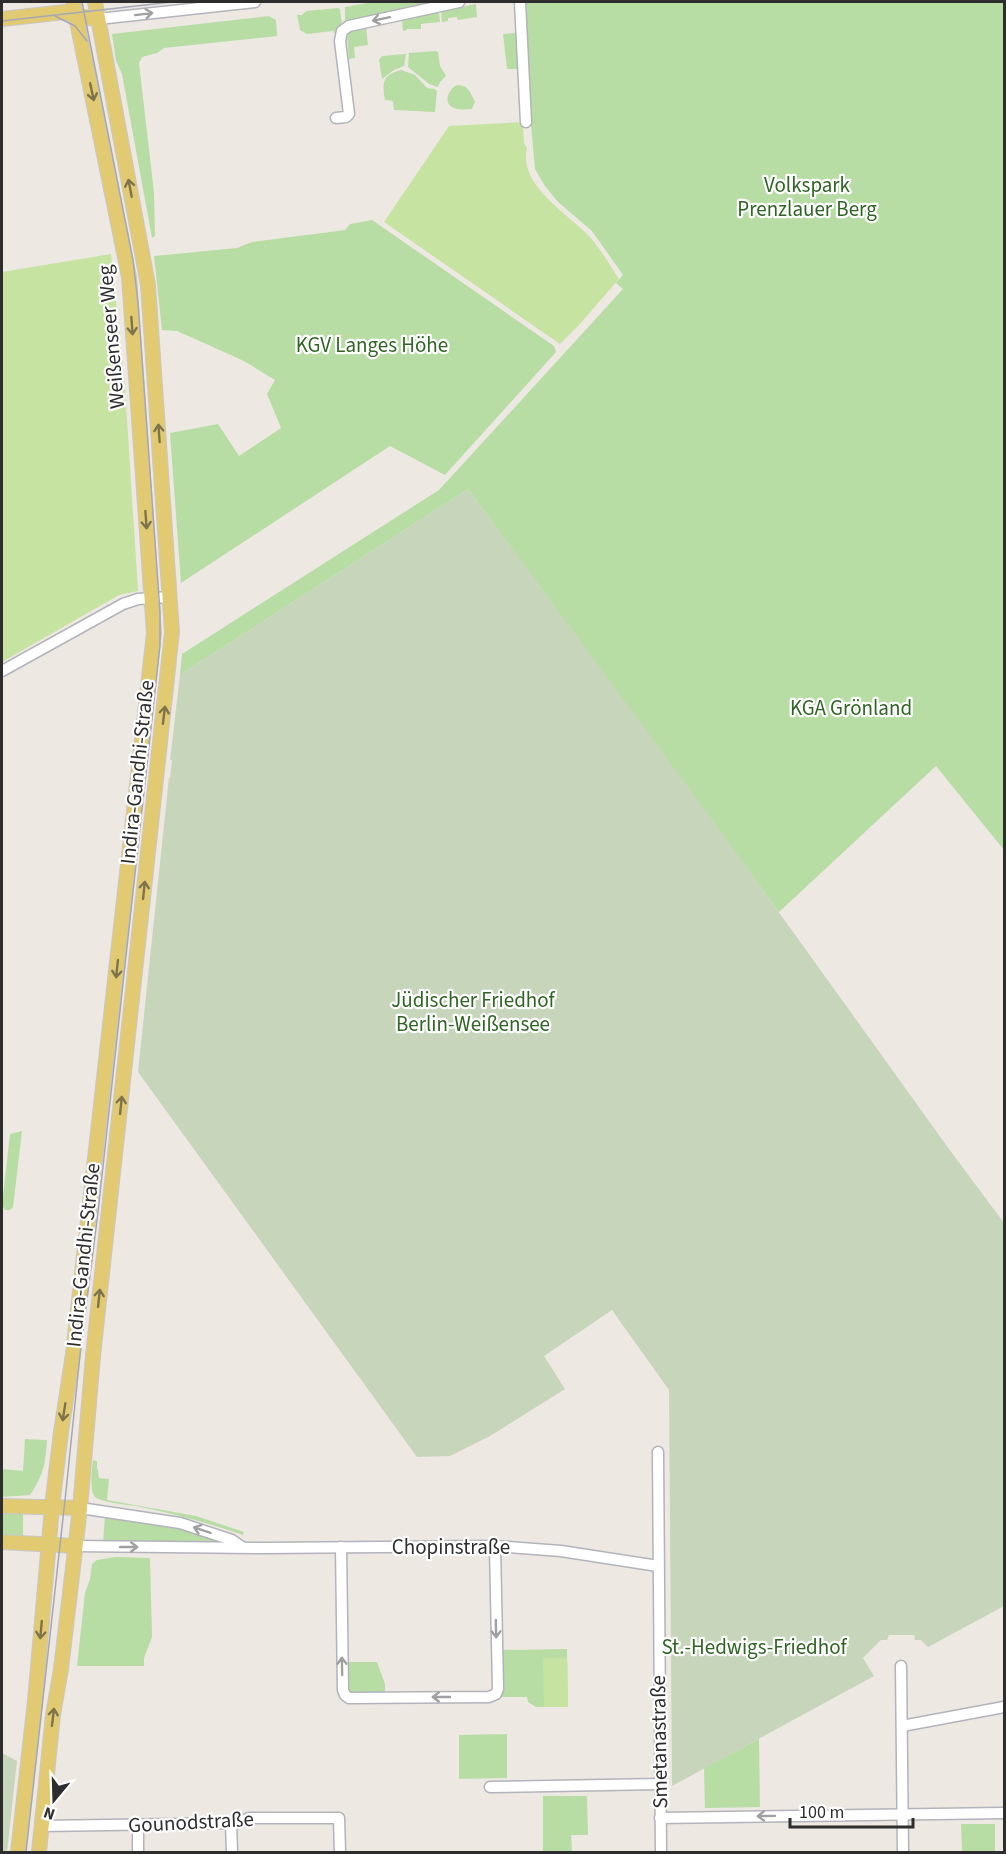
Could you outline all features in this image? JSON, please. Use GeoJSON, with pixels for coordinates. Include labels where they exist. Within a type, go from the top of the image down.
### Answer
{"type":"FeatureCollection","features":[{"type":"Feature","properties":{"kind":"main road","name":"Weißenseer Weg"},"geometry":{"type":"LineString","coordinates":[[95,2],[141,245],[149,301],[170,597],[172,632],[170,662]]}},
{"type":"Feature","properties":{"kind":"main road","name":"Weißenseer Weg"},"geometry":{"type":"LineString","coordinates":[[75,8],[129,277],[154,633],[150,673]]}},
{"type":"Feature","properties":{"kind":"main road"},"geometry":{"type":"LineString","coordinates":[[2,20],[75,8],[98,19]]}},
{"type":"Feature","properties":{"kind":"main road"},"geometry":{"type":"LineString","coordinates":[[130,304],[149,301]]}},
{"type":"Feature","properties":{"kind":"main road"},"geometry":{"type":"LineString","coordinates":[[142,464],[161,462]]}},
{"type":"Feature","properties":{"kind":"main road","name":"Indira-Gandhi-Straße"},"geometry":{"type":"LineString","coordinates":[[39,1852],[53,1715],[61,1669],[80,1508],[93,1356],[170,662]]}},
{"type":"Feature","properties":{"kind":"main road","name":"Indira-Gandhi-Straße"},"geometry":{"type":"LineString","coordinates":[[18,1852],[35,1701],[52,1507],[74,1354],[150,673]]}},
{"type":"Feature","properties":{"kind":"main road"},"geometry":{"type":"LineString","coordinates":[[74,1354],[93,1356]]}},
{"type":"Feature","properties":{"kind":"main road"},"geometry":{"type":"LineString","coordinates":[[2,1506],[80,1508]]}},
{"type":"Feature","properties":{"kind":"main road"},"geometry":{"type":"LineString","coordinates":[[2,1542],[75,1546]]}},
{"type":"Feature","properties":{"kind":"street"},"geometry":{"type":"LineString","coordinates":[[98,19],[255,2]]}},
{"type":"Feature","properties":{"kind":"street"},"geometry":{"type":"LineString","coordinates":[[336,118],[346,117],[349,114],[340,41],[342,31],[349,26],[459,2]]}},
{"type":"Feature","properties":{"kind":"street"},"geometry":{"type":"LineString","coordinates":[[520,2],[526,123]]}},
{"type":"Feature","properties":{"kind":"street"},"geometry":{"type":"LineString","coordinates":[[2,671],[123,604],[138,599],[170,597]]}},
{"type":"Feature","properties":{"kind":"street","name":"Smetanastraße"},"geometry":{"type":"LineString","coordinates":[[658,1452],[661,1852]]}},
{"type":"Feature","properties":{"kind":"street","name":"Chopinstraße"},"geometry":{"type":"LineString","coordinates":[[80,1508],[180,1523],[232,1540],[243,1547]]}},
{"type":"Feature","properties":{"kind":"street","name":"Chopinstraße"},"geometry":{"type":"LineString","coordinates":[[75,1546],[191,1548],[495,1546],[561,1551],[658,1566]]}},
{"type":"Feature","properties":{"kind":"street"},"geometry":{"type":"LineString","coordinates":[[341,1547],[343,1690],[349,1698],[489,1697],[496,1694],[498,1689],[495,1546]]}},
{"type":"Feature","properties":{"kind":"street"},"geometry":{"type":"LineString","coordinates":[[901,1666],[903,1852]]}},
{"type":"Feature","properties":{"kind":"street"},"geometry":{"type":"LineString","coordinates":[[902,1726],[1005,1707]]}},
{"type":"Feature","properties":{"kind":"street"},"geometry":{"type":"LineString","coordinates":[[490,1786],[660,1784]]}},
{"type":"Feature","properties":{"kind":"street"},"geometry":{"type":"LineString","coordinates":[[660,1818],[1005,1814]]}},
{"type":"Feature","properties":{"kind":"street","name":"Gounodstraße"},"geometry":{"type":"LineString","coordinates":[[42,1826],[238,1824],[249,1818],[339,1818],[340,1852]]}},
{"type":"Feature","properties":{"kind":"street"},"geometry":{"type":"LineString","coordinates":[[231,1824],[231,1852]]}},
{"type":"Feature","properties":{"kind":"street"},"geometry":{"type":"LineString","coordinates":[[138,1825],[138,1852]]}},
{"type":"Feature","properties":{"kind":"green space"},"geometry":{"type":"Polygon","coordinates":[[[373,2],[444,2],[345,22],[345,7],[373,2]]]}},
{"type":"Feature","properties":{"kind":"green space"},"geometry":{"type":"Polygon","coordinates":[[[524,2],[1004,2],[1004,850],[936,766],[779,912],[468,489],[180,675],[182,654],[439,490],[623,289],[616,283],[623,275],[592,231],[558,202],[535,169],[524,2]]]}},
{"type":"Feature","properties":{"kind":"green space"},"geometry":{"type":"Polygon","coordinates":[[[476,4],[477,17],[458,20],[457,17],[448,18],[448,21],[442,22],[441,11],[476,4]]]}},
{"type":"Feature","properties":{"kind":"green space"},"geometry":{"type":"Polygon","coordinates":[[[338,8],[342,25],[338,32],[307,34],[300,30],[297,15],[302,15],[306,11],[338,8]]]}},
{"type":"Feature","properties":{"kind":"green space"},"geometry":{"type":"Polygon","coordinates":[[[439,12],[440,22],[421,24],[421,29],[403,31],[402,20],[439,12]]]}},
{"type":"Feature","properties":{"kind":"green space"},"geometry":{"type":"Polygon","coordinates":[[[269,16],[276,20],[277,36],[164,48],[157,53],[142,57],[139,63],[154,193],[155,236],[152,238],[122,74],[116,61],[112,34],[269,16]]]}},
{"type":"Feature","properties":{"kind":"green space"},"geometry":{"type":"Polygon","coordinates":[[[366,27],[368,45],[354,47],[355,58],[349,59],[347,35],[351,30],[366,27]]]}},
{"type":"Feature","properties":{"kind":"green space"},"geometry":{"type":"Polygon","coordinates":[[[516,33],[518,69],[507,69],[503,34],[516,33]]]}},
{"type":"Feature","properties":{"kind":"green space"},"geometry":{"type":"Polygon","coordinates":[[[438,52],[440,66],[446,76],[438,87],[429,84],[408,67],[409,53],[438,52]]]}},
{"type":"Feature","properties":{"kind":"green space"},"geometry":{"type":"Polygon","coordinates":[[[406,54],[404,66],[382,79],[379,60],[382,56],[406,54]]]}},
{"type":"Feature","properties":{"kind":"green space"},"geometry":{"type":"Polygon","coordinates":[[[401,70],[415,75],[427,88],[437,91],[435,112],[394,110],[393,101],[385,100],[385,80],[390,74],[401,70]]]}},
{"type":"Feature","properties":{"kind":"green space"},"geometry":{"type":"Polygon","coordinates":[[[457,85],[467,88],[471,93],[475,102],[472,109],[457,109],[449,105],[449,94],[457,85]]]}},
{"type":"Feature","properties":{"kind":"green space"},"geometry":{"type":"Polygon","coordinates":[[[523,122],[529,174],[545,196],[591,238],[619,279],[560,344],[384,222],[449,126],[523,122]]]}},
{"type":"Feature","properties":{"kind":"green space","name":"KGV Langes Höhe"},"geometry":{"type":"Polygon","coordinates":[[[372,220],[554,346],[556,352],[445,475],[390,446],[181,583],[170,433],[218,424],[239,456],[281,428],[267,394],[275,380],[244,361],[177,331],[162,330],[154,256],[237,248],[252,242],[345,230],[350,224],[372,220]]]}},
{"type":"Feature","properties":{"kind":"green space"},"geometry":{"type":"Polygon","coordinates":[[[111,254],[125,388],[138,591],[119,595],[2,662],[2,272],[111,254]]]}},
{"type":"Feature","properties":{"kind":"green space","name":"Jüdischer Friedhof Berlin-Weißensee"},"geometry":{"type":"Polygon","coordinates":[[[468,489],[722,833],[1004,1223],[1004,1606],[928,1647],[921,1640],[915,1640],[914,1635],[889,1635],[887,1640],[881,1640],[863,1658],[874,1676],[672,1786],[669,1390],[612,1310],[544,1356],[565,1389],[490,1436],[450,1456],[417,1457],[138,1072],[180,675],[468,489]]]}},
{"type":"Feature","properties":{"kind":"green space"},"geometry":{"type":"Polygon","coordinates":[[[22,1131],[13,1207],[5,1210],[2,1205],[10,1134],[22,1131]]]}},
{"type":"Feature","properties":{"kind":"green space"},"geometry":{"type":"Polygon","coordinates":[[[25,1439],[47,1440],[41,1475],[30,1495],[2,1497],[2,1469],[23,1471],[25,1439]]]}},
{"type":"Feature","properties":{"kind":"green space"},"geometry":{"type":"Polygon","coordinates":[[[93,1460],[97,1461],[99,1478],[109,1479],[107,1500],[196,1516],[244,1532],[243,1535],[177,1515],[98,1499],[92,1489],[93,1460]]]}},
{"type":"Feature","properties":{"kind":"green space"},"geometry":{"type":"Polygon","coordinates":[[[2,1510],[23,1512],[23,1536],[2,1536],[2,1510]]]}},
{"type":"Feature","properties":{"kind":"green space"},"geometry":{"type":"Polygon","coordinates":[[[105,1516],[171,1525],[218,1540],[218,1542],[103,1543],[105,1516]]]}},
{"type":"Feature","properties":{"kind":"green space"},"geometry":{"type":"Polygon","coordinates":[[[115,1557],[150,1558],[152,1637],[144,1658],[144,1666],[77,1666],[85,1593],[92,1564],[97,1560],[115,1557]]]}},
{"type":"Feature","properties":{"kind":"green space"},"geometry":{"type":"Polygon","coordinates":[[[567,1649],[568,1707],[536,1707],[528,1702],[527,1697],[502,1697],[500,1650],[567,1649]]]}},
{"type":"Feature","properties":{"kind":"green space"},"geometry":{"type":"Polygon","coordinates":[[[543,1658],[567,1658],[568,1707],[544,1707],[543,1658]]]}},
{"type":"Feature","properties":{"kind":"green space"},"geometry":{"type":"Polygon","coordinates":[[[345,1662],[377,1662],[385,1684],[385,1694],[353,1694],[348,1689],[345,1662]]]}},
{"type":"Feature","properties":{"kind":"green space"},"geometry":{"type":"Polygon","coordinates":[[[507,1734],[507,1778],[459,1779],[459,1735],[507,1734]]]}},
{"type":"Feature","properties":{"kind":"green space"},"geometry":{"type":"Polygon","coordinates":[[[759,1739],[760,1807],[705,1808],[704,1768],[759,1739]]]}},
{"type":"Feature","properties":{"kind":"green space"},"geometry":{"type":"Polygon","coordinates":[[[2,1753],[17,1761],[7,1852],[2,1852],[2,1753]]]}},
{"type":"Feature","properties":{"kind":"green space"},"geometry":{"type":"Polygon","coordinates":[[[543,1796],[587,1796],[588,1835],[571,1835],[572,1852],[543,1852],[543,1796]]]}},
{"type":"Feature","properties":{"kind":"green space"},"geometry":{"type":"Polygon","coordinates":[[[961,1824],[995,1824],[995,1852],[962,1852],[961,1824]]]}},
{"type":"Feature","properties":{"kind":"tram line"},"geometry":{"type":"LineString","coordinates":[[26,1852],[160,645],[160,612],[133,260],[82,2]]}},
{"type":"Feature","properties":{"kind":"tram line"},"geometry":{"type":"LineString","coordinates":[[2,21],[172,2]]}},
{"type":"Feature","properties":{"kind":"tram line"},"geometry":{"type":"LineString","coordinates":[[55,16],[75,26],[87,41]]}},
{"type":"Feature","properties":{"kind":"park label","name":"Volkspark Prenzlauer Berg"},"geometry":{"type":"Point","coordinates":[807,197]}},
{"type":"Feature","properties":{"kind":"park label","name":"KGA Grönland"},"geometry":{"type":"Point","coordinates":[851,708]}},
{"type":"Feature","properties":{"kind":"park label","name":"St.-Hedwigs-Friedhof"},"geometry":{"type":"Point","coordinates":[754,1647]}}]}
